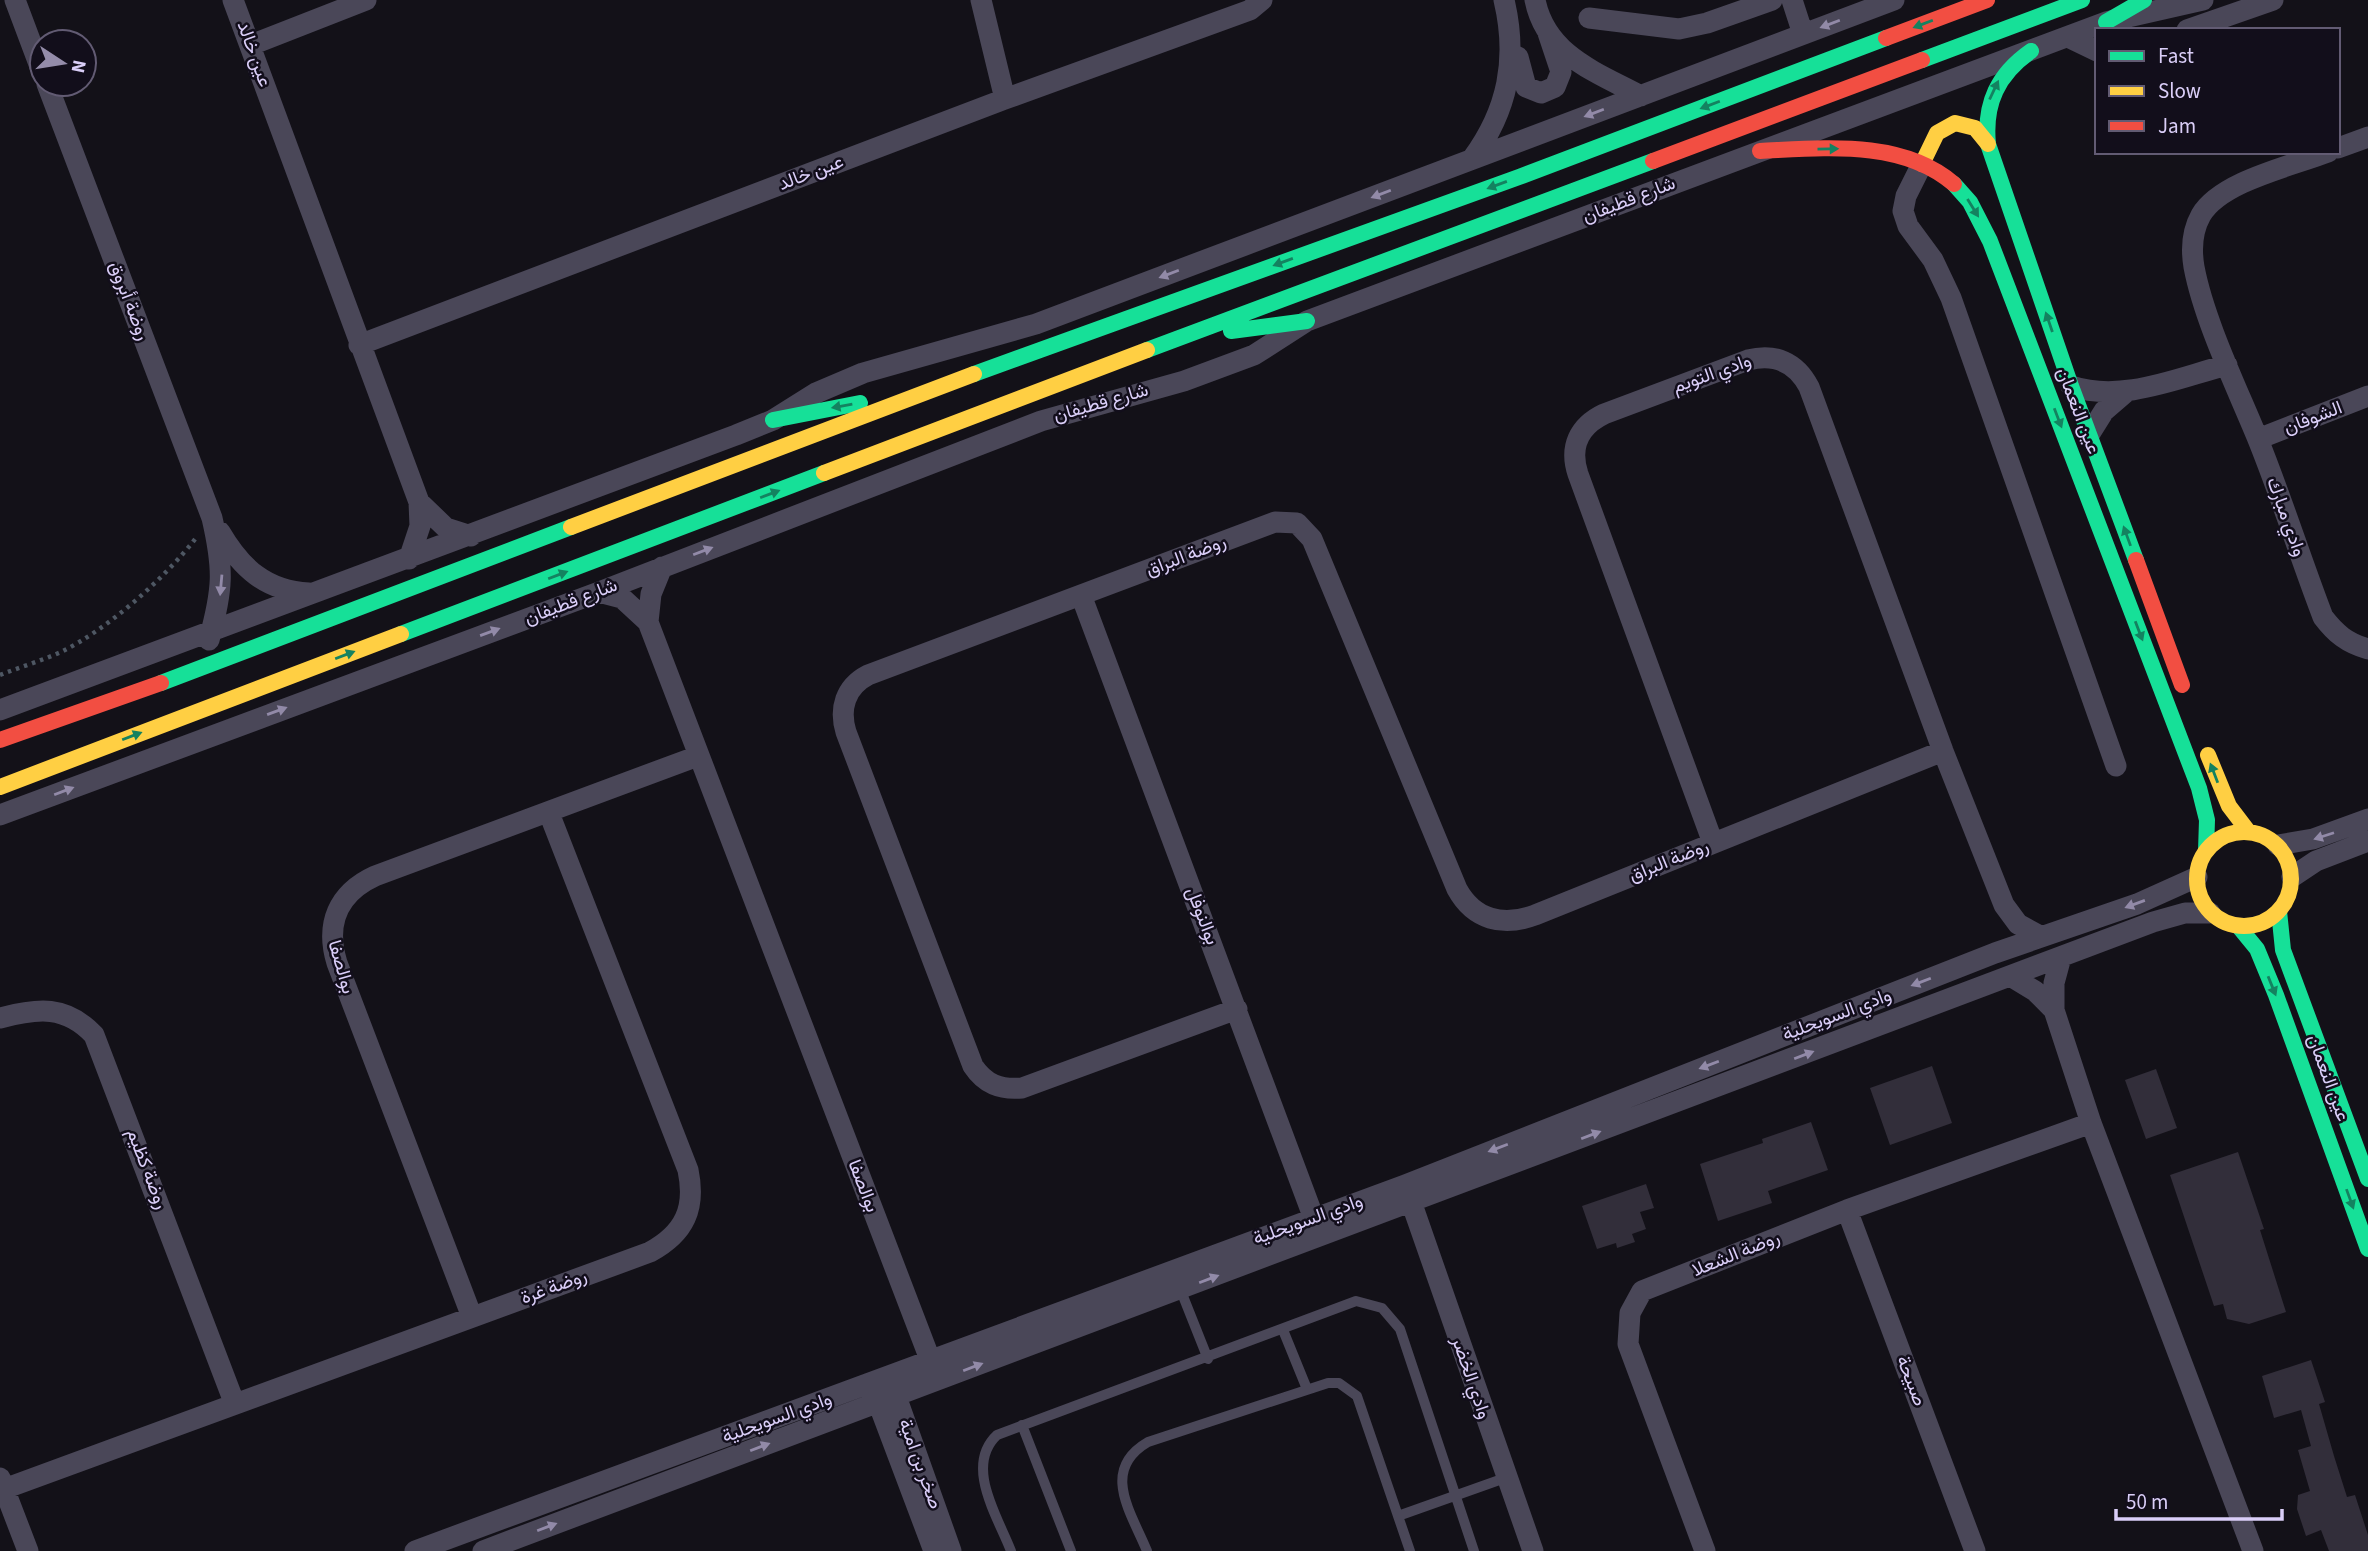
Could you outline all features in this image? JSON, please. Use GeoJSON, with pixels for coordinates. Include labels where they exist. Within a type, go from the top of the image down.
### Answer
{"type":"FeatureCollection","features":[{"type":"Feature","properties":{"kind":"street"},"geometry":{"type":"LineString","coordinates":[[15,0],[28,35]]}},
{"type":"Feature","properties":{"kind":"street","name":"عين خالد"},"geometry":{"type":"LineString","coordinates":[[233,0],[419,502],[418,537],[409,559]]}},
{"type":"Feature","properties":{"kind":"street"},"geometry":{"type":"LineString","coordinates":[[251,45],[366,0]]}},
{"type":"Feature","properties":{"kind":"street"},"geometry":{"type":"LineString","coordinates":[[981,0],[1005,99]]}},
{"type":"Feature","properties":{"kind":"street","name":"عين خالد"},"geometry":{"type":"LineString","coordinates":[[359,345],[1005,99],[1250,10],[1262,0]]}},
{"type":"Feature","properties":{"kind":"street"},"geometry":{"type":"LineString","coordinates":[[1504,0],[1522,80],[1533,91],[1541,93],[1555,87],[1561,72],[1535,0]]}},
{"type":"Feature","properties":{"kind":"street"},"geometry":{"type":"LineString","coordinates":[[1589,18],[1679,29],[1707,23],[1772,0]]}},
{"type":"Feature","properties":{"kind":"street"},"geometry":{"type":"LineString","coordinates":[[1792,0],[1803,34]]}},
{"type":"Feature","properties":{"kind":"street"},"geometry":{"type":"LineString","coordinates":[[773,420],[816,393],[863,373],[1036,324],[1894,0]]}},
{"type":"Feature","properties":{"kind":"street"},"geometry":{"type":"LineString","coordinates":[[0,740],[202,668],[909,398],[1519,177],[1986,0]]}},
{"type":"Feature","properties":{"kind":"street","name":"شارع قطيفان"},"geometry":{"type":"LineString","coordinates":[[0,787],[1182,337],[2082,0]]}},
{"type":"Feature","properties":{"kind":"street"},"geometry":{"type":"LineString","coordinates":[[2106,22],[2144,0]]}},
{"type":"Feature","properties":{"kind":"street","name":"شارع قطيفان"},"geometry":{"type":"LineString","coordinates":[[0,815],[599,592],[1041,421],[1184,381],[1254,355],[1307,321],[2106,22],[2203,0]]}},
{"type":"Feature","properties":{"kind":"street"},"geometry":{"type":"LineString","coordinates":[[2193,28],[2273,0]]}},
{"type":"Feature","properties":{"kind":"street"},"geometry":{"type":"LineString","coordinates":[[1472,160],[1486,140],[1506,96],[1512,48],[1510,24]]}},
{"type":"Feature","properties":{"kind":"street"},"geometry":{"type":"LineString","coordinates":[[1548,33],[1577,62],[1641,96]]}},
{"type":"Feature","properties":{"kind":"street"},"geometry":{"type":"LineString","coordinates":[[2068,37],[2095,50]]}},
{"type":"Feature","properties":{"kind":"street","name":"عين النعمان"},"geometry":{"type":"LineString","coordinates":[[2031,51],[2012,64],[1997,83],[1986,113],[1988,144],[2071,386],[2189,706]]}},
{"type":"Feature","properties":{"kind":"street","name":"روضة أبروق"},"geometry":{"type":"LineString","coordinates":[[52,98],[212,518],[232,553],[248,571],[279,588],[314,594]]}},
{"type":"Feature","properties":{"kind":"street"},"geometry":{"type":"LineString","coordinates":[[1988,144],[1975,128],[1955,123],[1937,133],[1903,203],[1904,219],[1933,260],[1947,288],[2116,766]]}},
{"type":"Feature","properties":{"kind":"street"},"geometry":{"type":"LineString","coordinates":[[2340,147],[2368,137]]}},
{"type":"Feature","properties":{"kind":"street","name":"عين النعمان"},"geometry":{"type":"LineString","coordinates":[[1760,151],[1861,150],[1923,164],[1943,174],[1960,189],[1990,241],[2199,788],[2207,820],[2206,851]]}},
{"type":"Feature","properties":{"kind":"street","name":"وادي مبارك"},"geometry":{"type":"LineString","coordinates":[[2323,154],[2228,190],[2213,201],[2201,215],[2194,233],[2192,251],[2195,270],[2227,365],[2258,439],[2323,617],[2335,633],[2353,645],[2368,649]]}},
{"type":"Feature","properties":{"kind":"street"},"geometry":{"type":"LineString","coordinates":[[1182,337],[1307,321]]}},
{"type":"Feature","properties":{"kind":"street","name":"وادي التويم"},"geometry":{"type":"LineString","coordinates":[[1713,843],[1574,462],[1574,450],[1584,427],[1604,414],[1758,357],[1779,359],[1797,369],[1809,387],[1943,751],[2004,905],[2018,924],[2039,936]]}},
{"type":"Feature","properties":{"kind":"street"},"geometry":{"type":"LineString","coordinates":[[2071,386],[2098,393],[2126,392],[2227,365]]}},
{"type":"Feature","properties":{"kind":"street"},"geometry":{"type":"LineString","coordinates":[[2089,435],[2104,411],[2126,392]]}},
{"type":"Feature","properties":{"kind":"street","name":"الشوفان"},"geometry":{"type":"LineString","coordinates":[[2258,439],[2368,397]]}},
{"type":"Feature","properties":{"kind":"street"},"geometry":{"type":"LineString","coordinates":[[0,710],[471,536],[773,420],[860,403],[909,398]]}},
{"type":"Feature","properties":{"kind":"street","name":"عين خالد"},"geometry":{"type":"LineString","coordinates":[[419,502],[446,528],[471,536]]}},
{"type":"Feature","properties":{"kind":"street","name":"روضة أبروق"},"geometry":{"type":"LineString","coordinates":[[202,668],[220,603],[223,572],[212,518]]}},
{"type":"Feature","properties":{"kind":"street","name":"روضة البراق"},"geometry":{"type":"LineString","coordinates":[[1237,1009],[1022,1088],[999,1087],[989,1083],[973,1066],[851,745],[843,713],[847,695],[859,680],[1275,522],[1290,521],[1304,527],[1312,539],[1465,904],[1486,918],[1511,922],[1943,751]]}},
{"type":"Feature","properties":{"kind":"street","name":"بوالصفا"},"geometry":{"type":"LineString","coordinates":[[662,567],[651,594],[648,622],[934,1371]]}},
{"type":"Feature","properties":{"kind":"street","name":"بوالصفا"},"geometry":{"type":"LineString","coordinates":[[599,592],[622,598],[648,622]]}},
{"type":"Feature","properties":{"kind":"street","name":"بوالنوفل"},"geometry":{"type":"LineString","coordinates":[[1082,595],[1318,1227]]}},
{"type":"Feature","properties":{"kind":"street"},"geometry":{"type":"LineString","coordinates":[[2204,744],[2229,806],[2248,831]]}},
{"type":"Feature","properties":{"kind":"street","name":"بوالصفا"},"geometry":{"type":"LineString","coordinates":[[471,1317],[337,963],[331,946],[331,928],[345,896],[359,884],[698,756]]}},
{"type":"Feature","properties":{"kind":"street","name":"روضة غرة"},"geometry":{"type":"LineString","coordinates":[[2,1483],[650,1252],[668,1242],[682,1228],[690,1209],[692,1189],[688,1170],[549,813]]}},
{"type":"Feature","properties":{"kind":"street"},"geometry":{"type":"LineString","coordinates":[[2278,845],[2313,839],[2368,819]]}},
{"type":"Feature","properties":{"kind":"street"},"geometry":{"type":"LineString","coordinates":[[2248,831],[2269,838],[2278,845],[2290,865],[2291,889],[2279,911],[2265,922],[2239,927],[2210,913],[2200,896],[2197,877],[2206,851],[2218,840],[2232,833],[2248,831]]}},
{"type":"Feature","properties":{"kind":"street"},"geometry":{"type":"LineString","coordinates":[[2292,877],[2316,861],[2368,841]]}},
{"type":"Feature","properties":{"kind":"street","name":"وادي السويحلية"},"geometry":{"type":"LineString","coordinates":[[1408,1194],[1995,953],[2137,904],[2197,877]]}},
{"type":"Feature","properties":{"kind":"street","name":"وادي التويم"},"geometry":{"type":"LineString","coordinates":[[1995,953],[2002,929],[2004,905]]}},
{"type":"Feature","properties":{"kind":"street","name":"عين النعمان"},"geometry":{"type":"LineString","coordinates":[[2279,911],[2286,960],[2368,1179]]}},
{"type":"Feature","properties":{"kind":"street","name":"وادي السويحلية"},"geometry":{"type":"LineString","coordinates":[[483,1551],[884,1390],[1318,1227],[2012,977],[2161,919],[2185,913],[2210,913]]}},
{"type":"Feature","properties":{"kind":"street","name":"عين النعمان"},"geometry":{"type":"LineString","coordinates":[[2239,927],[2257,949],[2272,985],[2368,1249]]}},
{"type":"Feature","properties":{"kind":"street"},"geometry":{"type":"LineString","coordinates":[[2061,957],[2054,983],[2054,1010],[2091,1123],[2253,1551]]}},
{"type":"Feature","properties":{"kind":"street"},"geometry":{"type":"LineString","coordinates":[[2012,977],[2035,991],[2054,1010]]}},
{"type":"Feature","properties":{"kind":"street","name":"روضة كظيم"},"geometry":{"type":"LineString","coordinates":[[0,1018],[28,1010],[58,1011],[72,1016],[94,1035],[234,1402]]}},
{"type":"Feature","properties":{"kind":"street","name":"روضة الشعلا"},"geometry":{"type":"LineString","coordinates":[[1705,1551],[1628,1344],[1630,1313],[1642,1292],[1847,1210],[2091,1123]]}},
{"type":"Feature","properties":{"kind":"street","name":"وادي الخضر"},"geometry":{"type":"LineString","coordinates":[[1408,1194],[1505,1478],[1533,1551]]}},
{"type":"Feature","properties":{"kind":"street","name":"صبيحة"},"geometry":{"type":"LineString","coordinates":[[1847,1210],[1975,1551]]}},
{"type":"Feature","properties":{"kind":"street","name":"وادي السويحلية"},"geometry":{"type":"LineString","coordinates":[[415,1551],[884,1390]]}},
{"type":"Feature","properties":{"kind":"street","name":"صخر بن امية"},"geometry":{"type":"LineString","coordinates":[[884,1390],[933,1551]]}},
{"type":"Feature","properties":{"kind":"street","name":"صخر بن امية"},"geometry":{"type":"LineString","coordinates":[[884,1390],[951,1551]]}},
{"type":"Feature","properties":{"kind":"street"},"geometry":{"type":"LineString","coordinates":[[2,1483],[28,1551]]}},
{"type":"Feature","properties":{"kind":"lane"},"geometry":{"type":"LineString","coordinates":[[1177,1280],[1208,1359]]}},
{"type":"Feature","properties":{"kind":"lane"},"geometry":{"type":"LineString","coordinates":[[1012,1551],[981,1468],[990,1442],[1023,1424],[1208,1359],[1356,1301],[1370,1302],[1393,1317],[1400,1329],[1454,1496],[1475,1551]]}},
{"type":"Feature","properties":{"kind":"lane"},"geometry":{"type":"LineString","coordinates":[[1283,1330],[1307,1389]]}},
{"type":"Feature","properties":{"kind":"lane"},"geometry":{"type":"LineString","coordinates":[[1147,1551],[1121,1487],[1127,1460],[1136,1449],[1148,1442],[1307,1389],[1339,1383],[1357,1396],[1410,1551]]}},
{"type":"Feature","properties":{"kind":"lane"},"geometry":{"type":"LineString","coordinates":[[1023,1424],[1071,1551]]}},
{"type":"Feature","properties":{"kind":"lane"},"geometry":{"type":"LineString","coordinates":[[1398,1516],[1505,1478]]}},
{"type":"Feature","properties":{"kind":"path"},"geometry":{"type":"LineString","coordinates":[[0,675],[60,652],[111,620],[182,556],[212,518]]}},
{"type":"Feature","properties":{"kind":"building"},"geometry":{"type":"Polygon","coordinates":[[[1932,1066],[1952,1123],[1890,1145],[1870,1088],[1932,1066]]]}},
{"type":"Feature","properties":{"kind":"building"},"geometry":{"type":"Polygon","coordinates":[[[2156,1069],[2177,1128],[2146,1139],[2125,1080],[2156,1069]]]}},
{"type":"Feature","properties":{"kind":"building"},"geometry":{"type":"Polygon","coordinates":[[[1811,1122],[1828,1170],[1768,1191],[1772,1203],[1718,1221],[1700,1164],[1763,1143],[1762,1139],[1811,1122]]]}},
{"type":"Feature","properties":{"kind":"building"},"geometry":{"type":"Polygon","coordinates":[[[2238,1152],[2264,1229],[2260,1230],[2286,1312],[2249,1324],[2227,1319],[2223,1304],[2214,1306],[2170,1175],[2238,1152]]]}},
{"type":"Feature","properties":{"kind":"building"},"geometry":{"type":"Polygon","coordinates":[[[1646,1184],[1654,1208],[1640,1212],[1646,1229],[1632,1234],[1635,1242],[1617,1248],[1616,1243],[1597,1249],[1582,1206],[1646,1184]]]}},
{"type":"Feature","properties":{"kind":"building"},"geometry":{"type":"Polygon","coordinates":[[[2311,1360],[2325,1402],[2319,1404],[2334,1456],[2347,1497],[2355,1495],[2368,1535],[2368,1551],[2329,1551],[2321,1530],[2306,1536],[2297,1509],[2298,1495],[2310,1491],[2298,1450],[2311,1446],[2301,1410],[2274,1418],[2262,1376],[2311,1360]]]}},
{"type":"Feature","properties":{"kind":"traffic: fast"},"geometry":{"type":"LineString","coordinates":[[1922,60],[2082,0]]}},
{"type":"Feature","properties":{"kind":"traffic: fast"},"geometry":{"type":"LineString","coordinates":[[2106,22],[2144,0]]}},
{"type":"Feature","properties":{"kind":"traffic: fast"},"geometry":{"type":"LineString","coordinates":[[974,374],[1519,177],[1886,38]]}},
{"type":"Feature","properties":{"kind":"traffic: fast"},"geometry":{"type":"LineString","coordinates":[[2031,51],[2010,69],[1996,91],[1988,115],[1988,144],[2071,386],[2136,560]]}},
{"type":"Feature","properties":{"kind":"traffic: fast"},"geometry":{"type":"LineString","coordinates":[[1147,350],[1653,161]]}},
{"type":"Feature","properties":{"kind":"traffic: fast"},"geometry":{"type":"LineString","coordinates":[[1954,184],[1970,202],[1990,241],[2199,788],[2207,820],[2206,851]]}},
{"type":"Feature","properties":{"kind":"traffic: fast"},"geometry":{"type":"LineString","coordinates":[[1231,331],[1307,321]]}},
{"type":"Feature","properties":{"kind":"traffic: fast"},"geometry":{"type":"LineString","coordinates":[[773,420],[860,403]]}},
{"type":"Feature","properties":{"kind":"traffic: fast"},"geometry":{"type":"LineString","coordinates":[[401,634],[824,473]]}},
{"type":"Feature","properties":{"kind":"traffic: fast"},"geometry":{"type":"LineString","coordinates":[[161,683],[571,527]]}},
{"type":"Feature","properties":{"kind":"traffic: fast"},"geometry":{"type":"LineString","coordinates":[[2279,911],[2283,950],[2368,1179]]}},
{"type":"Feature","properties":{"kind":"traffic: fast"},"geometry":{"type":"LineString","coordinates":[[2239,927],[2257,949],[2276,995],[2368,1249]]}},
{"type":"Feature","properties":{"kind":"traffic: slow"},"geometry":{"type":"LineString","coordinates":[[1922,164],[1937,133],[1955,123],[1975,128],[1988,144]]}},
{"type":"Feature","properties":{"kind":"traffic: slow"},"geometry":{"type":"LineString","coordinates":[[824,473],[1147,350]]}},
{"type":"Feature","properties":{"kind":"traffic: slow"},"geometry":{"type":"LineString","coordinates":[[571,527],[974,374]]}},
{"type":"Feature","properties":{"kind":"traffic: slow"},"geometry":{"type":"LineString","coordinates":[[0,787],[401,634]]}},
{"type":"Feature","properties":{"kind":"traffic: slow"},"geometry":{"type":"LineString","coordinates":[[2208,755],[2229,806],[2248,831]]}},
{"type":"Feature","properties":{"kind":"traffic: slow"},"geometry":{"type":"LineString","coordinates":[[2244,832],[2262,835],[2277,846],[2288,861],[2291,879],[2288,897],[2277,912],[2262,923],[2244,926],[2226,923],[2211,912],[2200,897],[2197,879],[2200,861],[2211,846],[2226,835],[2244,832]]}},
{"type":"Feature","properties":{"kind":"traffic: jam"},"geometry":{"type":"LineString","coordinates":[[1886,38],[1987,0]]}},
{"type":"Feature","properties":{"kind":"traffic: jam"},"geometry":{"type":"LineString","coordinates":[[1653,161],[1922,60]]}},
{"type":"Feature","properties":{"kind":"traffic: jam"},"geometry":{"type":"LineString","coordinates":[[1760,151],[1836,148],[1887,153],[1911,159],[1954,184]]}},
{"type":"Feature","properties":{"kind":"traffic: jam"},"geometry":{"type":"LineString","coordinates":[[2136,560],[2182,685]]}},
{"type":"Feature","properties":{"kind":"traffic: jam"},"geometry":{"type":"LineString","coordinates":[[0,740],[161,683]]}}]}
